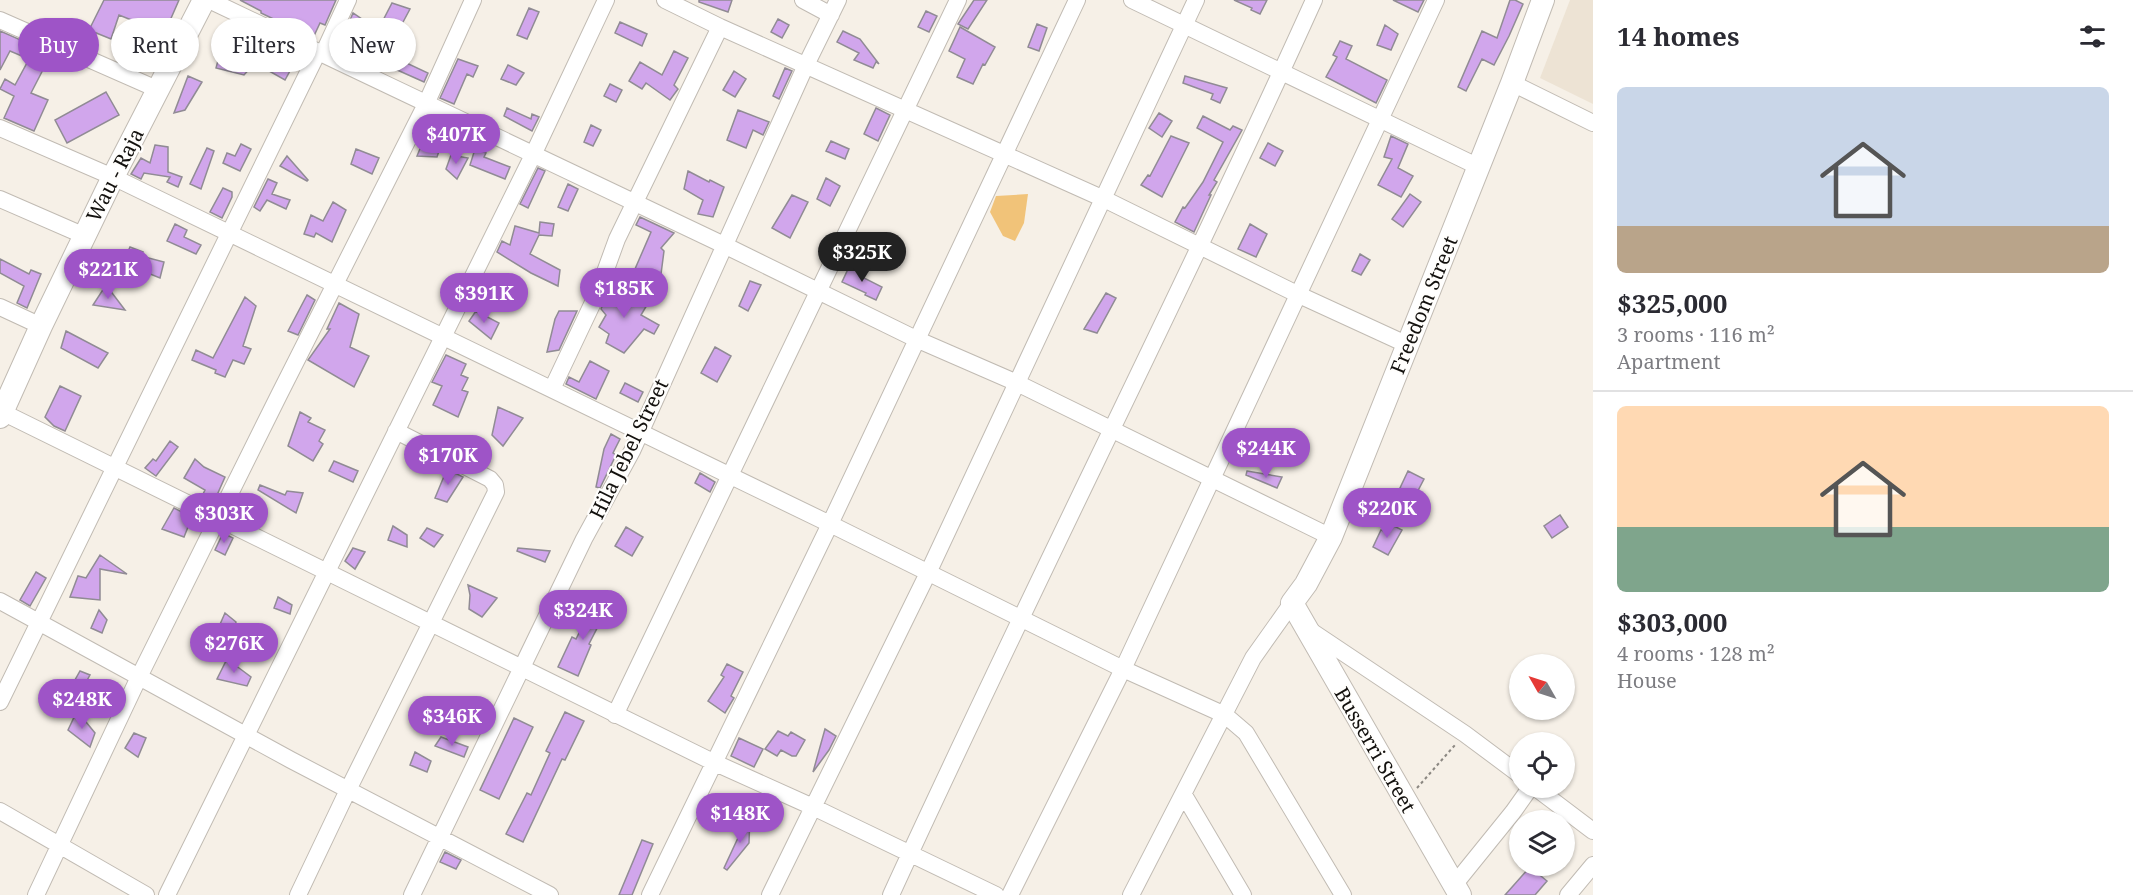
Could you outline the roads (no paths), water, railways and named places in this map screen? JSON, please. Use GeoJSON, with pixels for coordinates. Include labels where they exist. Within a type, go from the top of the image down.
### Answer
{"type":"FeatureCollection","features":[{"type":"Feature","properties":{"kind":"main road","name":"Wau - Raja"},"geometry":{"type":"LineString","coordinates":[[1,413],[113,177],[204,0]]}},
{"type":"Feature","properties":{"kind":"main road","name":"Freedom Street"},"geometry":{"type":"LineString","coordinates":[[1292,603],[1306,584],[1331,537],[1544,0]]}},
{"type":"Feature","properties":{"kind":"main road","name":"Busserri Street"},"geometry":{"type":"LineString","coordinates":[[1292,603],[1457,890]]}},
{"type":"Feature","properties":{"kind":"street"},"geometry":{"type":"LineString","coordinates":[[209,0],[916,339],[1112,428],[1331,537]]}},
{"type":"Feature","properties":{"kind":"street"},"geometry":{"type":"LineString","coordinates":[[0,702],[228,232],[348,0]]}},
{"type":"Feature","properties":{"kind":"street"},"geometry":{"type":"LineString","coordinates":[[36,895],[139,677],[426,104],[473,0]]}},
{"type":"Feature","properties":{"kind":"street"},"geometry":{"type":"LineString","coordinates":[[167,895],[533,155],[606,0]]}},
{"type":"Feature","properties":{"kind":"street"},"geometry":{"type":"LineString","coordinates":[[665,0],[720,27],[1104,199],[1297,294],[1408,345]]}},
{"type":"Feature","properties":{"kind":"street"},"geometry":{"type":"LineString","coordinates":[[803,0],[831,15]]}},
{"type":"Feature","properties":{"kind":"street","name":"Hila Jebel Street"},"geometry":{"type":"LineString","coordinates":[[412,895],[524,668],[584,539],[640,432],[806,65],[838,0]]}},
{"type":"Feature","properties":{"kind":"street"},"geometry":{"type":"LineString","coordinates":[[615,715],[819,291],[904,108],[958,0]]}},
{"type":"Feature","properties":{"kind":"street"},"geometry":{"type":"LineString","coordinates":[[650,895],[830,524],[1077,0]]}},
{"type":"Feature","properties":{"kind":"street"},"geometry":{"type":"LineString","coordinates":[[1132,0],[1479,167]]}},
{"type":"Feature","properties":{"kind":"street"},"geometry":{"type":"LineString","coordinates":[[770,895],[928,573],[1196,0]]}},
{"type":"Feature","properties":{"kind":"street"},"geometry":{"type":"LineString","coordinates":[[891,895],[1200,247],[1314,0]]}},
{"type":"Feature","properties":{"kind":"street"},"geometry":{"type":"LineString","coordinates":[[1010,895],[1123,669],[1436,0]]}},
{"type":"Feature","properties":{"kind":"street"},"geometry":{"type":"LineString","coordinates":[[0,20],[159,90]]}},
{"type":"Feature","properties":{"kind":"street"},"geometry":{"type":"LineString","coordinates":[[552,389],[597,294],[617,239],[720,27]]}},
{"type":"Feature","properties":{"kind":"street"},"geometry":{"type":"LineString","coordinates":[[1512,83],[1593,123]]}},
{"type":"Feature","properties":{"kind":"street"},"geometry":{"type":"LineString","coordinates":[[0,128],[113,177],[228,232],[1123,669],[1225,715],[1246,733],[1343,895]]}},
{"type":"Feature","properties":{"kind":"street"},"geometry":{"type":"LineString","coordinates":[[0,200],[85,236]]}},
{"type":"Feature","properties":{"kind":"street"},"geometry":{"type":"LineString","coordinates":[[0,307],[41,326]]}},
{"type":"Feature","properties":{"kind":"street"},"geometry":{"type":"LineString","coordinates":[[1,413],[524,668],[615,715],[996,895]]}},
{"type":"Feature","properties":{"kind":"street"},"geometry":{"type":"LineString","coordinates":[[298,895],[496,492],[495,484],[490,479],[396,430]]}},
{"type":"Feature","properties":{"kind":"street"},"geometry":{"type":"LineString","coordinates":[[0,601],[542,893]]}},
{"type":"Feature","properties":{"kind":"street"},"geometry":{"type":"LineString","coordinates":[[1131,895],[1253,658],[1292,603]]}},
{"type":"Feature","properties":{"kind":"street"},"geometry":{"type":"LineString","coordinates":[[1305,627],[1509,767]]}},
{"type":"Feature","properties":{"kind":"street"},"geometry":{"type":"LineString","coordinates":[[1184,795],[1243,895]]}},
{"type":"Feature","properties":{"kind":"street"},"geometry":{"type":"LineString","coordinates":[[1457,890],[1523,798]]}},
{"type":"Feature","properties":{"kind":"street"},"geometry":{"type":"LineString","coordinates":[[1549,798],[1593,831]]}},
{"type":"Feature","properties":{"kind":"street"},"geometry":{"type":"LineString","coordinates":[[0,811],[146,895]]}},
{"type":"Feature","properties":{"kind":"street"},"geometry":{"type":"LineString","coordinates":[[1568,895],[1593,865]]}}]}
